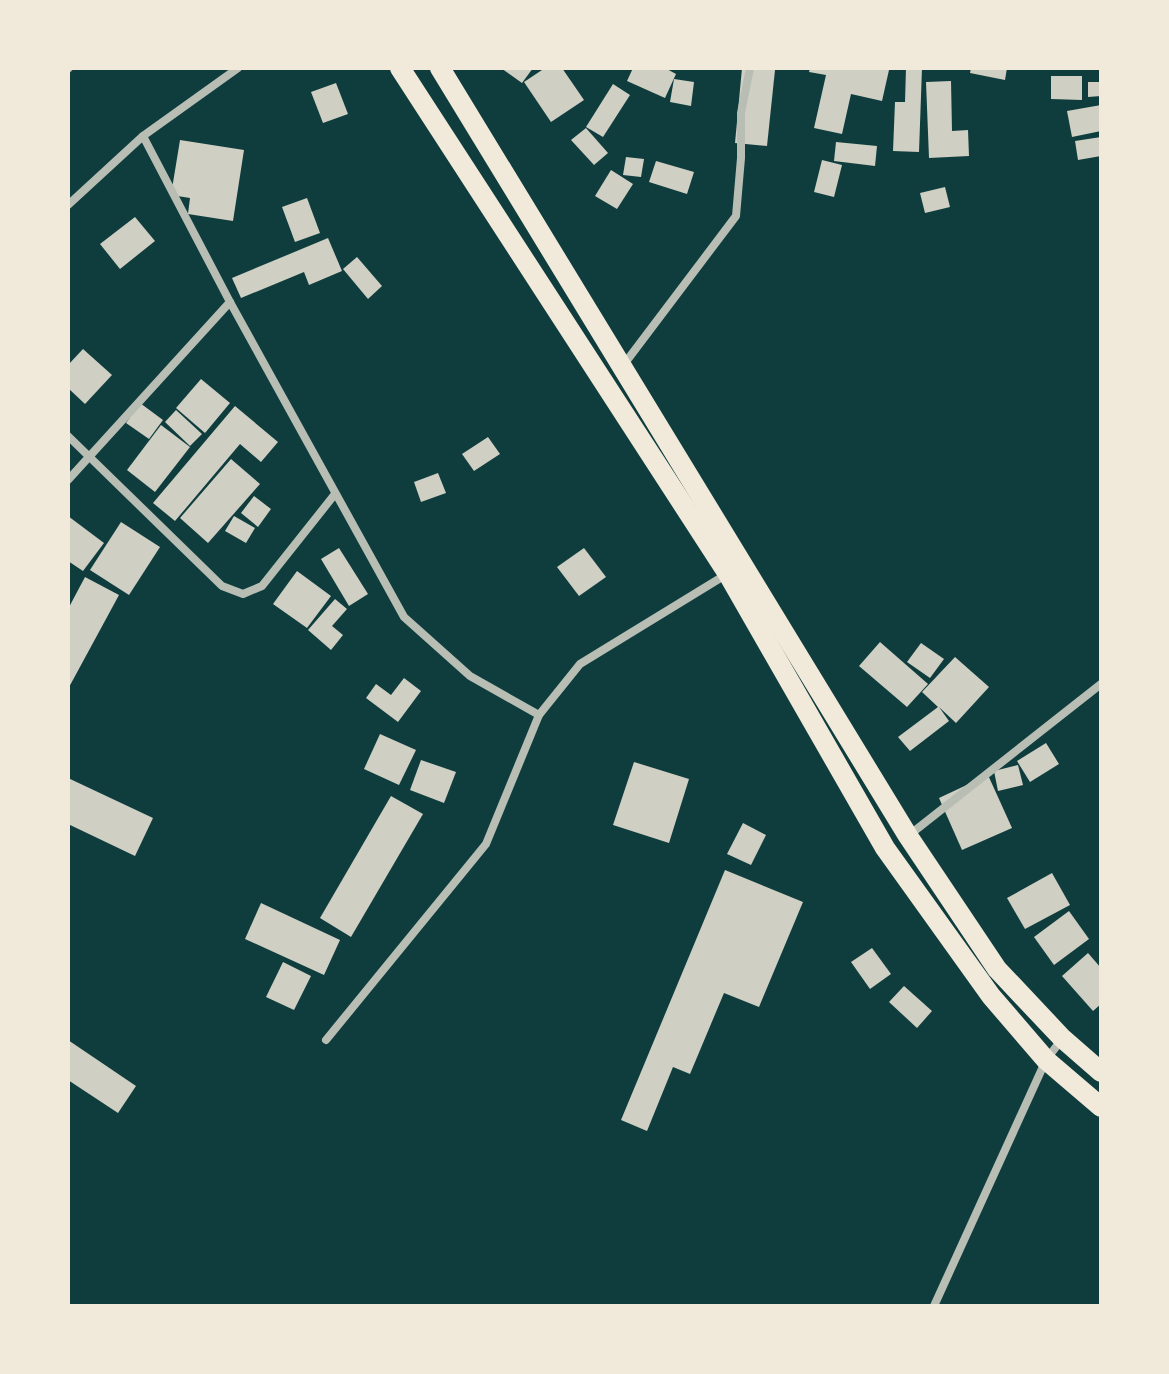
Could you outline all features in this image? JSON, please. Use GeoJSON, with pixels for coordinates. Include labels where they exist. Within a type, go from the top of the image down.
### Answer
{"type":"FeatureCollection","features":[{"type":"Feature","properties":{"kind":"main road"},"geometry":{"type":"LineString","coordinates":[[400,68],[728,574],[885,848],[991,996],[1046,1060],[1101,1107]]}},
{"type":"Feature","properties":{"kind":"main road"},"geometry":{"type":"LineString","coordinates":[[440,68],[908,836],[997,969],[1062,1038],[1101,1072]]}},
{"type":"Feature","properties":{"kind":"street"},"geometry":{"type":"LineString","coordinates":[[68,205],[143,136],[238,68]]}},
{"type":"Feature","properties":{"kind":"street"},"geometry":{"type":"LineString","coordinates":[[622,367],[736,216],[741,113],[750,68]]}},
{"type":"Feature","properties":{"kind":"street"},"geometry":{"type":"LineString","coordinates":[[143,136],[230,302],[404,617],[470,676],[539,715]]}},
{"type":"Feature","properties":{"kind":"street"},"geometry":{"type":"LineString","coordinates":[[68,480],[230,302]]}},
{"type":"Feature","properties":{"kind":"street"},"geometry":{"type":"LineString","coordinates":[[68,436],[222,586],[243,594],[262,586],[335,494]]}},
{"type":"Feature","properties":{"kind":"street"},"geometry":{"type":"LineString","coordinates":[[326,1040],[486,844],[539,715],[580,664],[728,574]]}},
{"type":"Feature","properties":{"kind":"street"},"geometry":{"type":"LineString","coordinates":[[908,836],[1101,684]]}},
{"type":"Feature","properties":{"kind":"street"},"geometry":{"type":"LineString","coordinates":[[934,1306],[1046,1060],[1062,1038]]}},
{"type":"Feature","properties":{"kind":"building"},"geometry":{"type":"Polygon","coordinates":[[[501,68],[533,68],[522,83],[501,68]]]}},
{"type":"Feature","properties":{"kind":"building"},"geometry":{"type":"Polygon","coordinates":[[[545,68],[562,68],[584,100],[551,122],[524,82],[545,68]]]}},
{"type":"Feature","properties":{"kind":"building"},"geometry":{"type":"Polygon","coordinates":[[[633,68],[665,68],[676,74],[665,98],[627,81],[633,68]]]}},
{"type":"Feature","properties":{"kind":"building"},"geometry":{"type":"Polygon","coordinates":[[[742,68],[775,70],[767,146],[735,143],[742,68]]]}},
{"type":"Feature","properties":{"kind":"building"},"geometry":{"type":"Polygon","coordinates":[[[810,68],[889,70],[882,101],[851,94],[842,134],[814,128],[826,75],[809,72],[810,68]]]}},
{"type":"Feature","properties":{"kind":"building"},"geometry":{"type":"Polygon","coordinates":[[[906,68],[922,68],[919,152],[893,151],[895,102],[905,102],[906,68]]]}},
{"type":"Feature","properties":{"kind":"building"},"geometry":{"type":"Polygon","coordinates":[[[971,68],[1007,68],[1005,80],[970,73],[971,68]]]}},
{"type":"Feature","properties":{"kind":"building"},"geometry":{"type":"Polygon","coordinates":[[[1051,76],[1082,76],[1082,100],[1051,99],[1051,76]]]}},
{"type":"Feature","properties":{"kind":"building"},"geometry":{"type":"Polygon","coordinates":[[[674,79],[694,82],[691,106],[670,102],[674,79]]]}},
{"type":"Feature","properties":{"kind":"building"},"geometry":{"type":"Polygon","coordinates":[[[951,81],[952,131],[968,130],[969,156],[929,158],[926,82],[951,81]]]}},
{"type":"Feature","properties":{"kind":"building"},"geometry":{"type":"Polygon","coordinates":[[[1088,82],[1101,82],[1101,96],[1088,97],[1088,82]]]}},
{"type":"Feature","properties":{"kind":"building"},"geometry":{"type":"Polygon","coordinates":[[[336,83],[348,114],[323,123],[311,92],[336,83]]]}},
{"type":"Feature","properties":{"kind":"building"},"geometry":{"type":"Polygon","coordinates":[[[613,84],[630,95],[603,137],[586,127],[613,84]]]}},
{"type":"Feature","properties":{"kind":"building"},"geometry":{"type":"Polygon","coordinates":[[[1101,105],[1101,131],[1072,137],[1067,111],[1101,105]]]}},
{"type":"Feature","properties":{"kind":"building"},"geometry":{"type":"Polygon","coordinates":[[[586,128],[608,153],[594,165],[571,140],[586,128]]]}},
{"type":"Feature","properties":{"kind":"building"},"geometry":{"type":"Polygon","coordinates":[[[1101,137],[1101,156],[1078,160],[1075,141],[1101,137]]]}},
{"type":"Feature","properties":{"kind":"building"},"geometry":{"type":"Polygon","coordinates":[[[180,140],[244,150],[233,221],[188,214],[190,198],[171,195],[180,140]]]}},
{"type":"Feature","properties":{"kind":"building"},"geometry":{"type":"Polygon","coordinates":[[[836,142],[877,146],[875,166],[834,161],[836,142]]]}},
{"type":"Feature","properties":{"kind":"building"},"geometry":{"type":"Polygon","coordinates":[[[626,157],[644,159],[641,177],[623,175],[626,157]]]}},
{"type":"Feature","properties":{"kind":"building"},"geometry":{"type":"Polygon","coordinates":[[[822,160],[842,165],[834,197],[814,192],[822,160]]]}},
{"type":"Feature","properties":{"kind":"building"},"geometry":{"type":"Polygon","coordinates":[[[656,161],[694,172],[687,194],[649,182],[656,161]]]}},
{"type":"Feature","properties":{"kind":"building"},"geometry":{"type":"Polygon","coordinates":[[[611,170],[633,184],[617,209],[595,196],[611,170]]]}},
{"type":"Feature","properties":{"kind":"building"},"geometry":{"type":"Polygon","coordinates":[[[945,187],[950,207],[925,213],[920,193],[945,187]]]}},
{"type":"Feature","properties":{"kind":"building"},"geometry":{"type":"Polygon","coordinates":[[[307,198],[320,233],[295,242],[282,207],[307,198]]]}},
{"type":"Feature","properties":{"kind":"building"},"geometry":{"type":"Polygon","coordinates":[[[135,217],[155,241],[120,269],[100,244],[135,217]]]}},
{"type":"Feature","properties":{"kind":"building"},"geometry":{"type":"Polygon","coordinates":[[[328,238],[342,271],[309,285],[304,272],[241,298],[232,278],[328,238]]]}},
{"type":"Feature","properties":{"kind":"building"},"geometry":{"type":"Polygon","coordinates":[[[357,257],[382,286],[368,299],[343,269],[357,257]]]}},
{"type":"Feature","properties":{"kind":"building"},"geometry":{"type":"Polygon","coordinates":[[[83,349],[112,375],[85,404],[68,388],[68,365],[83,349]]]}},
{"type":"Feature","properties":{"kind":"building"},"geometry":{"type":"Polygon","coordinates":[[[201,379],[230,403],[205,433],[176,408],[201,379]]]}},
{"type":"Feature","properties":{"kind":"building"},"geometry":{"type":"Polygon","coordinates":[[[140,403],[163,420],[149,439],[126,423],[140,403]]]}},
{"type":"Feature","properties":{"kind":"building"},"geometry":{"type":"Polygon","coordinates":[[[235,406],[278,442],[261,462],[240,444],[175,521],[153,503],[235,406]]]}},
{"type":"Feature","properties":{"kind":"building"},"geometry":{"type":"Polygon","coordinates":[[[176,410],[202,434],[190,446],[165,422],[176,410]]]}},
{"type":"Feature","properties":{"kind":"building"},"geometry":{"type":"Polygon","coordinates":[[[161,425],[190,447],[155,492],[127,470],[161,425]]]}},
{"type":"Feature","properties":{"kind":"building"},"geometry":{"type":"Polygon","coordinates":[[[488,437],[500,454],[474,471],[462,454],[488,437]]]}},
{"type":"Feature","properties":{"kind":"building"},"geometry":{"type":"Polygon","coordinates":[[[231,459],[260,484],[208,543],[180,518],[231,459]]]}},
{"type":"Feature","properties":{"kind":"building"},"geometry":{"type":"Polygon","coordinates":[[[438,473],[446,493],[421,502],[414,482],[438,473]]]}},
{"type":"Feature","properties":{"kind":"building"},"geometry":{"type":"Polygon","coordinates":[[[254,496],[271,509],[258,527],[241,513],[254,496]]]}},
{"type":"Feature","properties":{"kind":"building"},"geometry":{"type":"Polygon","coordinates":[[[68,516],[104,543],[83,571],[68,561],[68,516]]]}},
{"type":"Feature","properties":{"kind":"building"},"geometry":{"type":"Polygon","coordinates":[[[234,516],[255,528],[246,543],[225,531],[234,516]]]}},
{"type":"Feature","properties":{"kind":"building"},"geometry":{"type":"Polygon","coordinates":[[[121,522],[160,547],[129,595],[90,570],[121,522]]]}},
{"type":"Feature","properties":{"kind":"building"},"geometry":{"type":"Polygon","coordinates":[[[339,548],[368,594],[349,606],[321,559],[339,548]]]}},
{"type":"Feature","properties":{"kind":"building"},"geometry":{"type":"Polygon","coordinates":[[[584,548],[606,577],[579,596],[557,567],[584,548]]]}},
{"type":"Feature","properties":{"kind":"building"},"geometry":{"type":"Polygon","coordinates":[[[297,571],[331,596],[307,628],[273,604],[297,571]]]}},
{"type":"Feature","properties":{"kind":"building"},"geometry":{"type":"Polygon","coordinates":[[[85,577],[119,595],[68,689],[68,609],[85,577]]]}},
{"type":"Feature","properties":{"kind":"building"},"geometry":{"type":"Polygon","coordinates":[[[335,599],[347,609],[332,626],[343,635],[331,650],[308,630],[335,599]]]}},
{"type":"Feature","properties":{"kind":"building"},"geometry":{"type":"Polygon","coordinates":[[[880,642],[928,684],[907,707],[859,666],[880,642]]]}},
{"type":"Feature","properties":{"kind":"building"},"geometry":{"type":"Polygon","coordinates":[[[921,643],[944,659],[930,678],[907,662],[921,643]]]}},
{"type":"Feature","properties":{"kind":"building"},"geometry":{"type":"Polygon","coordinates":[[[955,657],[989,687],[956,723],[939,707],[949,721],[910,751],[898,737],[938,707],[922,692],[955,657]]]}},
{"type":"Feature","properties":{"kind":"building"},"geometry":{"type":"Polygon","coordinates":[[[404,678],[421,691],[398,722],[366,698],[376,684],[391,695],[404,678]]]}},
{"type":"Feature","properties":{"kind":"building"},"geometry":{"type":"Polygon","coordinates":[[[380,734],[416,750],[399,785],[364,769],[380,734]]]}},
{"type":"Feature","properties":{"kind":"building"},"geometry":{"type":"Polygon","coordinates":[[[1046,743],[1059,764],[1030,782],[1017,761],[1046,743]]]}},
{"type":"Feature","properties":{"kind":"building"},"geometry":{"type":"Polygon","coordinates":[[[421,760],[456,772],[444,803],[410,790],[421,760]]]}},
{"type":"Feature","properties":{"kind":"building"},"geometry":{"type":"Polygon","coordinates":[[[634,762],[689,779],[669,843],[613,825],[634,762]]]}},
{"type":"Feature","properties":{"kind":"building"},"geometry":{"type":"Polygon","coordinates":[[[1018,765],[1023,785],[998,791],[994,771],[1018,765]]]}},
{"type":"Feature","properties":{"kind":"building"},"geometry":{"type":"Polygon","coordinates":[[[988,775],[1012,828],[962,850],[939,798],[988,775]]]}},
{"type":"Feature","properties":{"kind":"building"},"geometry":{"type":"Polygon","coordinates":[[[68,778],[153,818],[135,856],[68,824],[68,778]]]}},
{"type":"Feature","properties":{"kind":"building"},"geometry":{"type":"Polygon","coordinates":[[[391,796],[423,814],[351,937],[320,918],[391,796]]]}},
{"type":"Feature","properties":{"kind":"building"},"geometry":{"type":"Polygon","coordinates":[[[743,823],[766,835],[751,865],[727,854],[743,823]]]}},
{"type":"Feature","properties":{"kind":"building"},"geometry":{"type":"Polygon","coordinates":[[[725,870],[803,902],[759,1007],[724,993],[690,1074],[673,1067],[647,1131],[621,1120],[725,870]]]}},
{"type":"Feature","properties":{"kind":"building"},"geometry":{"type":"Polygon","coordinates":[[[1052,873],[1070,905],[1025,929],[1007,898],[1052,873]]]}},
{"type":"Feature","properties":{"kind":"building"},"geometry":{"type":"Polygon","coordinates":[[[261,903],[340,940],[324,975],[245,939],[261,903]]]}},
{"type":"Feature","properties":{"kind":"building"},"geometry":{"type":"Polygon","coordinates":[[[1069,911],[1089,939],[1054,965],[1034,937],[1069,911]]]}},
{"type":"Feature","properties":{"kind":"building"},"geometry":{"type":"Polygon","coordinates":[[[872,948],[891,974],[870,989],[851,962],[872,948]]]}},
{"type":"Feature","properties":{"kind":"building"},"geometry":{"type":"Polygon","coordinates":[[[1088,953],[1101,968],[1101,1004],[1093,1011],[1062,976],[1088,953]]]}},
{"type":"Feature","properties":{"kind":"building"},"geometry":{"type":"Polygon","coordinates":[[[283,962],[311,976],[294,1010],[266,997],[283,962]]]}},
{"type":"Feature","properties":{"kind":"building"},"geometry":{"type":"Polygon","coordinates":[[[904,986],[932,1011],[917,1028],[889,1002],[904,986]]]}},
{"type":"Feature","properties":{"kind":"building"},"geometry":{"type":"Polygon","coordinates":[[[68,1040],[136,1086],[118,1113],[68,1080],[68,1040]]]}}]}
